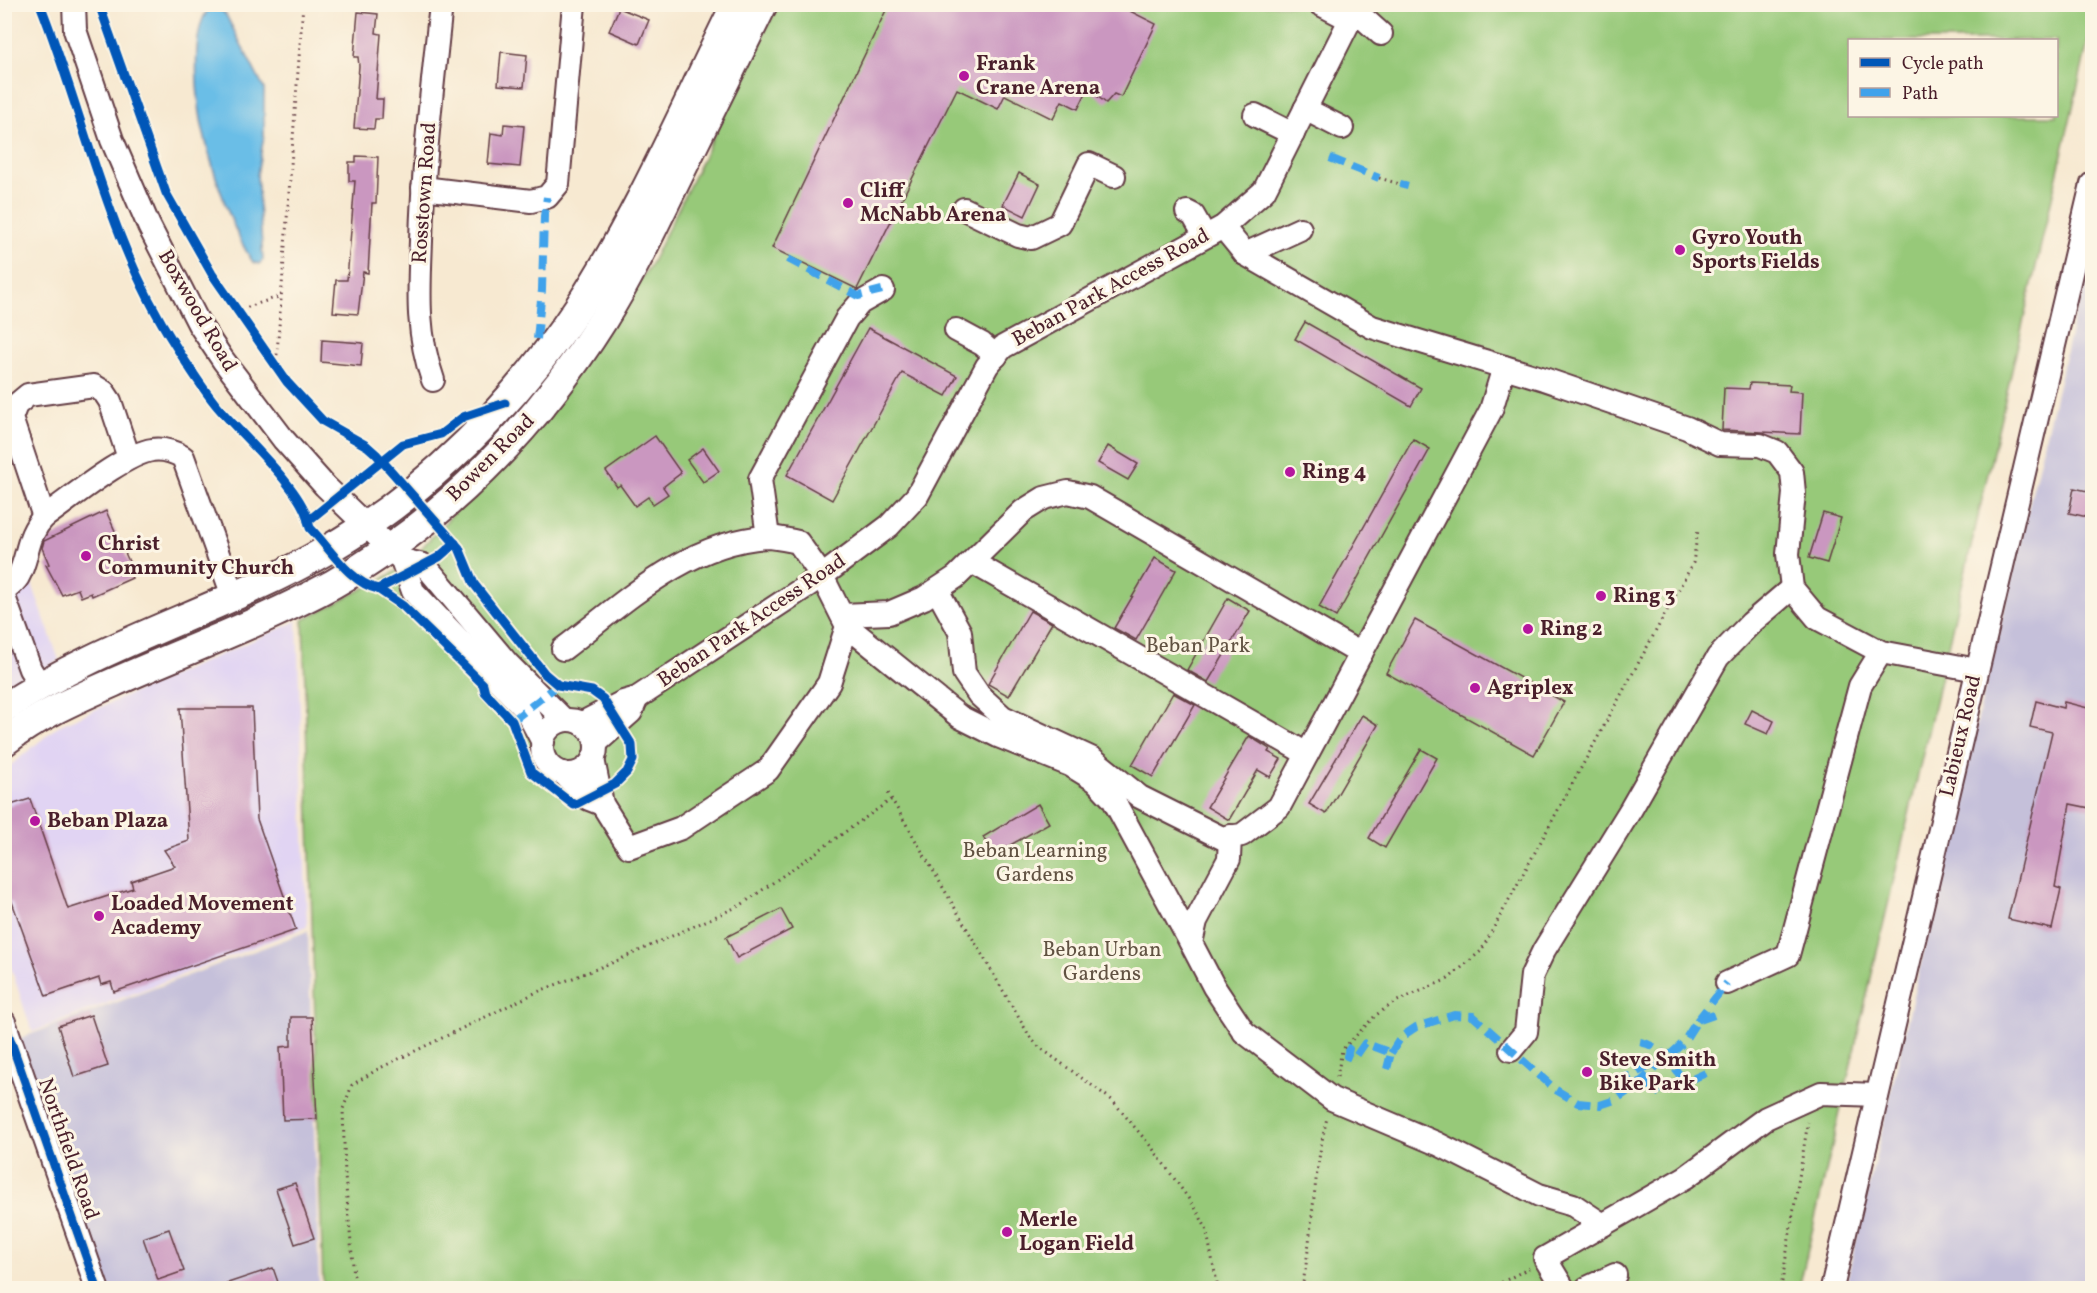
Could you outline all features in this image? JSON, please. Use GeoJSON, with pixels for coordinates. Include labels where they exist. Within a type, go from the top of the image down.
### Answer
{"type":"FeatureCollection","features":[{"type":"Feature","properties":{"kind":"main road","name":"Bowen Road"},"geometry":{"type":"LineString","coordinates":[[4,708],[40,685],[117,647],[291,570],[367,524],[430,476],[472,438],[505,403],[556,339],[614,247],[736,4]]}},
{"type":"Feature","properties":{"kind":"main road","name":"Bowen Road"},"geometry":{"type":"LineString","coordinates":[[4,742],[44,715],[72,700],[396,554],[494,460],[534,416],[571,369],[604,319],[632,269],[763,4]]}},
{"type":"Feature","properties":{"kind":"street","name":"Boxwood Road"},"geometry":{"type":"LineString","coordinates":[[56,4],[75,30]]}},
{"type":"Feature","properties":{"kind":"street","name":"Boxwood Road"},"geometry":{"type":"LineString","coordinates":[[74,4],[75,30],[112,140],[149,226],[199,324],[284,441],[325,486],[396,554]]}},
{"type":"Feature","properties":{"kind":"street","name":"Rosstown Road"},"geometry":{"type":"LineString","coordinates":[[433,380],[423,351],[418,317],[423,188],[441,4]]}},
{"type":"Feature","properties":{"kind":"street"},"geometry":{"type":"LineString","coordinates":[[423,188],[531,201],[547,196],[558,184],[573,4]]}},
{"type":"Feature","properties":{"kind":"street"},"geometry":{"type":"LineString","coordinates":[[1320,4],[1354,12],[1381,34]]}},
{"type":"Feature","properties":{"kind":"street","name":"Beban Park Access Road"},"geometry":{"type":"LineString","coordinates":[[573,721],[637,698],[822,576],[889,526],[917,496],[987,366],[1003,348],[1214,231],[1244,210],[1264,191],[1354,12]]}},
{"type":"Feature","properties":{"kind":"street"},"geometry":{"type":"LineString","coordinates":[[1305,110],[1342,128]]}},
{"type":"Feature","properties":{"kind":"street"},"geometry":{"type":"LineString","coordinates":[[1255,115],[1293,134]]}},
{"type":"Feature","properties":{"kind":"street"},"geometry":{"type":"LineString","coordinates":[[964,209],[1018,235],[1031,238],[1060,224],[1089,164],[1114,176]]}},
{"type":"Feature","properties":{"kind":"street","name":"Labieux Road"},"geometry":{"type":"LineString","coordinates":[[1832,1288],[2092,184]]}},
{"type":"Feature","properties":{"kind":"street"},"geometry":{"type":"LineString","coordinates":[[1187,212],[1245,254],[1372,327],[1504,367],[1687,428],[1720,444],[1760,445],[1777,452],[1792,472],[1794,493],[1788,554],[1792,588],[1817,618],[1881,652],[1977,670]]}},
{"type":"Feature","properties":{"kind":"street"},"geometry":{"type":"LineString","coordinates":[[1245,254],[1300,229]]}},
{"type":"Feature","properties":{"kind":"street"},"geometry":{"type":"LineString","coordinates":[[768,537],[760,479],[847,318],[860,303],[883,290]]}},
{"type":"Feature","properties":{"kind":"street"},"geometry":{"type":"LineString","coordinates":[[956,330],[982,344],[996,356]]}},
{"type":"Feature","properties":{"kind":"street"},"geometry":{"type":"LineString","coordinates":[[937,590],[960,632],[964,673],[979,695],[1004,717],[1093,759],[1140,797],[1201,829],[1221,838],[1242,834],[1279,807],[1491,410],[1504,367]]}},
{"type":"Feature","properties":{"kind":"street"},"geometry":{"type":"LineString","coordinates":[[44,517],[11,418],[16,405],[28,394],[94,386],[104,392],[110,401],[129,458]]}},
{"type":"Feature","properties":{"kind":"street"},"geometry":{"type":"LineString","coordinates":[[4,591],[17,578],[35,525],[129,458],[152,450],[171,451],[183,457],[233,596]]}},
{"type":"Feature","properties":{"kind":"street"},"geometry":{"type":"LineString","coordinates":[[844,620],[889,613],[937,590],[956,577],[1023,512],[1044,498],[1068,492],[1090,497],[1361,654]]}},
{"type":"Feature","properties":{"kind":"street"},"geometry":{"type":"LineString","coordinates":[[563,650],[671,567],[730,543],[768,537],[798,542],[822,576],[844,620],[960,717],[998,736],[1070,765],[1096,781],[1113,799],[1214,987],[1244,1032],[1332,1099],[1438,1144],[1539,1195],[1573,1205],[1603,1225]]}},
{"type":"Feature","properties":{"kind":"street"},"geometry":{"type":"LineString","coordinates":[[396,554],[423,565],[429,570],[508,664],[573,721],[588,728],[595,751],[602,804],[629,847],[681,828],[768,770],[829,683],[844,620]]}},
{"type":"Feature","properties":{"kind":"street"},"geometry":{"type":"LineString","coordinates":[[396,554],[413,591],[526,710],[543,742]]}},
{"type":"Feature","properties":{"kind":"street"},"geometry":{"type":"LineString","coordinates":[[972,562],[1307,754]]}},
{"type":"Feature","properties":{"kind":"street"},"geometry":{"type":"LineString","coordinates":[[1511,1050],[1526,1032],[1532,975],[1544,950],[1631,809],[1718,657],[1751,623],[1792,588]]}},
{"type":"Feature","properties":{"kind":"street"},"geometry":{"type":"LineString","coordinates":[[4,597],[14,652],[30,669],[40,685]]}},
{"type":"Feature","properties":{"kind":"street"},"geometry":{"type":"LineString","coordinates":[[1726,983],[1788,955],[1860,686],[1881,652]]}},
{"type":"Feature","properties":{"kind":"street","name":"Beban Park Access Road"},"geometry":{"type":"LineString","coordinates":[[595,751],[631,711],[637,698]]}},
{"type":"Feature","properties":{"kind":"street"},"geometry":{"type":"LineString","coordinates":[[573,721],[548,729],[543,742],[543,756],[548,764],[563,773],[589,799],[602,804]]}},
{"type":"Feature","properties":{"kind":"street"},"geometry":{"type":"LineString","coordinates":[[563,773],[582,771],[595,751]]}},
{"type":"Feature","properties":{"kind":"street"},"geometry":{"type":"LineString","coordinates":[[1191,943],[1196,921],[1229,858],[1230,836]]}},
{"type":"Feature","properties":{"kind":"street","name":"Northfield Road"},"geometry":{"type":"LineString","coordinates":[[4,1022],[97,1288]]}},
{"type":"Feature","properties":{"kind":"street"},"geometry":{"type":"LineString","coordinates":[[1563,1288],[1545,1258],[1686,1177],[1766,1118],[1821,1094],[1878,1095]]}},
{"type":"Feature","properties":{"kind":"street"},"geometry":{"type":"LineString","coordinates":[[1587,1288],[1615,1275]]}},
{"type":"Feature","properties":{"kind":"path"},"geometry":{"type":"LineString","coordinates":[[276,367],[303,4]]}},
{"type":"Feature","properties":{"kind":"path"},"geometry":{"type":"LineString","coordinates":[[1379,178],[1400,184]]}},
{"type":"Feature","properties":{"kind":"path"},"geometry":{"type":"LineString","coordinates":[[236,311],[282,296]]}},
{"type":"Feature","properties":{"kind":"path"},"geometry":{"type":"LineString","coordinates":[[1302,1288],[1310,1248],[1319,1151],[1342,1050],[1376,1016],[1395,1002],[1448,979],[1480,951],[1693,563],[1698,530]]}},
{"type":"Feature","properties":{"kind":"path"},"geometry":{"type":"LineString","coordinates":[[888,793],[1030,1037],[1039,1047],[1112,1100],[1133,1122],[1196,1209],[1209,1237],[1218,1288]]}},
{"type":"Feature","properties":{"kind":"path"},"geometry":{"type":"LineString","coordinates":[[355,1288],[345,1176],[343,1109],[352,1085],[378,1069],[537,992],[614,962],[741,905],[892,799]]}},
{"type":"Feature","properties":{"kind":"path"},"geometry":{"type":"LineString","coordinates":[[1781,1288],[1794,1221],[1802,1150],[1813,1102],[1821,1094]]}},
{"type":"Feature","properties":{"kind":"path"},"geometry":{"type":"LineString","coordinates":[[1491,1288],[1545,1258]]}},
{"type":"Feature","properties":{"kind":"shaded area"},"geometry":{"type":"Polygon","coordinates":[[[2092,243],[2092,1288],[1845,1288],[1987,680],[2092,243]]]}},
{"type":"Feature","properties":{"kind":"shaded area"},"geometry":{"type":"Polygon","coordinates":[[[27,570],[59,660],[5,696],[5,578],[27,570]]]}},
{"type":"Feature","properties":{"kind":"shaded area","name":"Beban Plaza"},"geometry":{"type":"Polygon","coordinates":[[[297,621],[307,927],[32,1032],[5,949],[4,771],[58,726],[297,621]]]}},
{"type":"Feature","properties":{"kind":"shaded area"},"geometry":{"type":"Polygon","coordinates":[[[308,931],[319,1288],[105,1288],[18,1039],[308,931]]]}},
{"type":"Feature","properties":{"kind":"green space","name":"Beban Park"},"geometry":{"type":"Polygon","coordinates":[[[778,5],[2092,5],[2092,25],[1799,1288],[323,1288],[303,620],[403,568],[525,436],[650,266],[778,5]]]}},
{"type":"Feature","properties":{"kind":"water"},"geometry":{"type":"Polygon","coordinates":[[[209,9],[220,9],[226,15],[264,89],[264,136],[257,175],[263,260],[259,264],[253,262],[245,249],[224,202],[202,125],[197,90],[197,52],[203,19],[209,9]]]}},
{"type":"Feature","properties":{"kind":"building"},"geometry":{"type":"Polygon","coordinates":[[[889,4],[1116,4],[1156,24],[1121,97],[1114,94],[1106,103],[1088,89],[1078,109],[1062,101],[1053,119],[1005,95],[998,109],[957,89],[857,289],[772,248],[889,4]]]}},
{"type":"Feature","properties":{"kind":"building"},"geometry":{"type":"Polygon","coordinates":[[[619,8],[649,20],[639,44],[609,31],[619,8]]]}},
{"type":"Feature","properties":{"kind":"building"},"geometry":{"type":"Polygon","coordinates":[[[358,12],[378,14],[376,33],[381,34],[376,99],[383,99],[382,119],[375,119],[374,129],[354,128],[359,66],[358,57],[354,57],[358,12]]]}},
{"type":"Feature","properties":{"kind":"building"},"geometry":{"type":"Polygon","coordinates":[[[501,52],[527,55],[524,87],[498,85],[501,52]]]}},
{"type":"Feature","properties":{"kind":"building"},"geometry":{"type":"Polygon","coordinates":[[[504,124],[524,126],[520,167],[488,164],[491,133],[503,135],[504,124]]]}},
{"type":"Feature","properties":{"kind":"building"},"geometry":{"type":"Polygon","coordinates":[[[356,156],[378,157],[376,203],[372,203],[368,273],[363,272],[358,314],[333,312],[336,280],[347,280],[355,181],[349,181],[349,162],[356,162],[356,156]]]}},
{"type":"Feature","properties":{"kind":"building"},"geometry":{"type":"Polygon","coordinates":[[[1019,173],[1040,184],[1025,216],[1003,205],[1019,173]]]}},
{"type":"Feature","properties":{"kind":"building"},"geometry":{"type":"Polygon","coordinates":[[[1305,322],[1421,388],[1411,406],[1295,339],[1305,322]]]}},
{"type":"Feature","properties":{"kind":"building"},"geometry":{"type":"Polygon","coordinates":[[[868,328],[957,376],[946,396],[902,373],[832,500],[787,475],[868,328]]]}},
{"type":"Feature","properties":{"kind":"building"},"geometry":{"type":"Polygon","coordinates":[[[322,340],[363,343],[361,366],[321,362],[322,340]]]}},
{"type":"Feature","properties":{"kind":"building"},"geometry":{"type":"Polygon","coordinates":[[[1750,383],[1790,385],[1789,391],[1802,392],[1800,434],[1722,430],[1724,388],[1749,389],[1750,383]]]}},
{"type":"Feature","properties":{"kind":"building"},"geometry":{"type":"Polygon","coordinates":[[[655,436],[681,473],[663,487],[668,494],[653,504],[648,497],[635,506],[620,485],[617,487],[606,471],[655,436]]]}},
{"type":"Feature","properties":{"kind":"building"},"geometry":{"type":"Polygon","coordinates":[[[1413,439],[1430,449],[1336,617],[1319,607],[1413,439]]]}},
{"type":"Feature","properties":{"kind":"building"},"geometry":{"type":"Polygon","coordinates":[[[1108,446],[1138,464],[1128,480],[1098,463],[1108,446]]]}},
{"type":"Feature","properties":{"kind":"building"},"geometry":{"type":"Polygon","coordinates":[[[703,448],[719,471],[703,482],[687,460],[703,448]]]}},
{"type":"Feature","properties":{"kind":"building"},"geometry":{"type":"Polygon","coordinates":[[[2074,488],[2092,492],[2092,518],[2069,513],[2074,488]]]}},
{"type":"Feature","properties":{"kind":"building","name":"Christ Community Church"},"geometry":{"type":"Polygon","coordinates":[[[106,511],[131,566],[127,567],[132,578],[92,596],[91,593],[81,597],[78,589],[62,595],[46,565],[49,564],[42,548],[44,541],[106,511]]]}},
{"type":"Feature","properties":{"kind":"building"},"geometry":{"type":"Polygon","coordinates":[[[1823,513],[1841,518],[1827,563],[1809,558],[1823,513]]]}},
{"type":"Feature","properties":{"kind":"building"},"geometry":{"type":"Polygon","coordinates":[[[1155,558],[1176,570],[1136,640],[1114,628],[1155,558]]]}},
{"type":"Feature","properties":{"kind":"building"},"geometry":{"type":"Polygon","coordinates":[[[1228,598],[1250,611],[1208,682],[1187,670],[1228,598]]]}},
{"type":"Feature","properties":{"kind":"building"},"geometry":{"type":"Polygon","coordinates":[[[1030,611],[1052,623],[1009,696],[988,684],[1030,611]]]}},
{"type":"Feature","properties":{"kind":"building","name":"Agriplex"},"geometry":{"type":"Polygon","coordinates":[[[1415,620],[1564,702],[1534,755],[1386,673],[1415,620]]]}},
{"type":"Feature","properties":{"kind":"building"},"geometry":{"type":"Polygon","coordinates":[[[1173,693],[1195,705],[1153,777],[1132,765],[1173,693]]]}},
{"type":"Feature","properties":{"kind":"building"},"geometry":{"type":"Polygon","coordinates":[[[2036,701],[2063,708],[2064,702],[2092,709],[2092,766],[2089,781],[2092,781],[2092,798],[2090,808],[2070,804],[2055,887],[2061,889],[2052,929],[2008,919],[2052,732],[2030,727],[2036,701]]]}},
{"type":"Feature","properties":{"kind":"building"},"geometry":{"type":"Polygon","coordinates":[[[180,708],[252,708],[257,819],[296,930],[114,992],[111,982],[101,985],[99,978],[46,996],[12,902],[9,903],[4,889],[4,807],[30,799],[68,909],[133,888],[131,881],[175,866],[164,850],[189,841],[180,708]]]}},
{"type":"Feature","properties":{"kind":"building"},"geometry":{"type":"Polygon","coordinates":[[[1752,710],[1774,721],[1768,734],[1745,724],[1752,710]]]}},
{"type":"Feature","properties":{"kind":"building"},"geometry":{"type":"Polygon","coordinates":[[[1362,715],[1378,725],[1326,814],[1309,804],[1362,715]]]}},
{"type":"Feature","properties":{"kind":"building"},"geometry":{"type":"Polygon","coordinates":[[[1249,736],[1270,749],[1268,752],[1281,759],[1270,777],[1258,770],[1229,820],[1207,807],[1249,736]]]}},
{"type":"Feature","properties":{"kind":"building"},"geometry":{"type":"Polygon","coordinates":[[[1421,749],[1437,758],[1385,848],[1369,838],[1421,749]]]}},
{"type":"Feature","properties":{"kind":"building"},"geometry":{"type":"Polygon","coordinates":[[[1038,804],[1049,823],[993,855],[983,837],[1038,804]]]}},
{"type":"Feature","properties":{"kind":"building"},"geometry":{"type":"Polygon","coordinates":[[[781,909],[792,929],[737,958],[726,937],[781,909]]]}},
{"type":"Feature","properties":{"kind":"building"},"geometry":{"type":"Polygon","coordinates":[[[91,1015],[108,1066],[74,1077],[58,1026],[91,1015]]]}},
{"type":"Feature","properties":{"kind":"building"},"geometry":{"type":"Polygon","coordinates":[[[291,1017],[312,1017],[317,1119],[283,1120],[280,1047],[291,1046],[291,1017]]]}},
{"type":"Feature","properties":{"kind":"building"},"geometry":{"type":"Polygon","coordinates":[[[295,1183],[314,1238],[295,1244],[276,1189],[295,1183]]]}},
{"type":"Feature","properties":{"kind":"building"},"geometry":{"type":"Polygon","coordinates":[[[169,1229],[184,1271],[158,1280],[143,1238],[169,1229]]]}},
{"type":"Feature","properties":{"kind":"building"},"geometry":{"type":"Polygon","coordinates":[[[273,1268],[280,1288],[220,1288],[219,1286],[273,1268]]]}},
{"type":"Feature","properties":{"kind":"marked path"},"geometry":{"type":"LineString","coordinates":[[1330,158],[1379,178]]}},
{"type":"Feature","properties":{"kind":"marked path"},"geometry":{"type":"LineString","coordinates":[[1400,184],[1408,186]]}},
{"type":"Feature","properties":{"kind":"marked path"},"geometry":{"type":"LineString","coordinates":[[537,339],[547,197]]}},
{"type":"Feature","properties":{"kind":"marked path"},"geometry":{"type":"LineString","coordinates":[[788,259],[858,296],[882,290]]}},
{"type":"Feature","properties":{"kind":"marked path"},"geometry":{"type":"LineString","coordinates":[[512,721],[558,685]]}},
{"type":"Feature","properties":{"kind":"marked path"},"geometry":{"type":"LineString","coordinates":[[1697,1021],[1727,983]]}},
{"type":"Feature","properties":{"kind":"marked path"},"geometry":{"type":"LineString","coordinates":[[1391,1053],[1401,1037],[1416,1027],[1454,1015],[1473,1016],[1556,1090],[1578,1103],[1600,1105],[1615,1100],[1637,1085],[1649,1085],[1660,1094]]}},
{"type":"Feature","properties":{"kind":"marked path"},"geometry":{"type":"LineString","coordinates":[[1637,1085],[1683,1043],[1697,1021],[1714,1015]]}},
{"type":"Feature","properties":{"kind":"marked path"},"geometry":{"type":"LineString","coordinates":[[1640,1042],[1660,1051],[1682,1078],[1690,1080],[1706,1073]]}},
{"type":"Feature","properties":{"kind":"marked path"},"geometry":{"type":"LineString","coordinates":[[1346,1047],[1349,1049],[1347,1056],[1354,1059],[1365,1043],[1391,1053],[1387,1069]]}},
{"type":"Feature","properties":{"kind":"marked path"},"geometry":{"type":"LineString","coordinates":[[1616,1079],[1630,1076],[1660,1060]]}},
{"type":"Feature","properties":{"kind":"cycle path"},"geometry":{"type":"LineString","coordinates":[[40,4],[99,178],[132,264],[152,305],[205,391],[283,478],[304,508],[308,521]]}},
{"type":"Feature","properties":{"kind":"cycle path"},"geometry":{"type":"LineString","coordinates":[[99,4],[166,193],[212,274],[287,382],[323,421],[367,446],[376,454],[459,548],[474,584],[545,674],[558,685],[592,691],[603,699],[632,745],[633,760],[627,772],[615,784],[574,805],[531,772],[512,721],[485,692],[483,684],[403,606],[378,589]]}},
{"type":"Feature","properties":{"kind":"cycle path"},"geometry":{"type":"LineString","coordinates":[[455,543],[439,557],[378,589],[358,580],[349,572],[310,528],[308,521],[403,444],[441,434],[463,417],[505,403]]}},
{"type":"Feature","properties":{"kind":"cycle path"},"geometry":{"type":"LineString","coordinates":[[4,1022],[97,1288]]}},
{"type":"Feature","properties":{"kind":"place","name":"Frank Crane Arena"},"geometry":{"type":"Point","coordinates":[964,76]}},
{"type":"Feature","properties":{"kind":"place","name":"Cliff McNabb Arena"},"geometry":{"type":"Point","coordinates":[848,203]}},
{"type":"Feature","properties":{"kind":"place","name":"Gyro Youth Sports Fields"},"geometry":{"type":"Point","coordinates":[1680,250]}},
{"type":"Feature","properties":{"kind":"place","name":"Ring 4"},"geometry":{"type":"Point","coordinates":[1290,472]}},
{"type":"Feature","properties":{"kind":"place","name":"Christ Community Church"},"geometry":{"type":"Point","coordinates":[86,556]}},
{"type":"Feature","properties":{"kind":"place","name":"Ring 3"},"geometry":{"type":"Point","coordinates":[1601,596]}},
{"type":"Feature","properties":{"kind":"place","name":"Ring 2"},"geometry":{"type":"Point","coordinates":[1528,629]}},
{"type":"Feature","properties":{"kind":"place","name":"Agriplex"},"geometry":{"type":"Point","coordinates":[1475,688]}},
{"type":"Feature","properties":{"kind":"place","name":"Beban Plaza"},"geometry":{"type":"Point","coordinates":[35,821]}},
{"type":"Feature","properties":{"kind":"place","name":"Loaded Movement Academy"},"geometry":{"type":"Point","coordinates":[99,916]}},
{"type":"Feature","properties":{"kind":"place","name":"Steve Smith Bike Park"},"geometry":{"type":"Point","coordinates":[1587,1072]}},
{"type":"Feature","properties":{"kind":"place","name":"Merle Logan Field"},"geometry":{"type":"Point","coordinates":[1007,1232]}},
{"type":"Feature","properties":{"kind":"park label","name":"Beban Learning Gardens"},"geometry":{"type":"Point","coordinates":[1035,863]}},
{"type":"Feature","properties":{"kind":"park label","name":"Beban Urban Gardens"},"geometry":{"type":"Point","coordinates":[1102,962]}}]}
